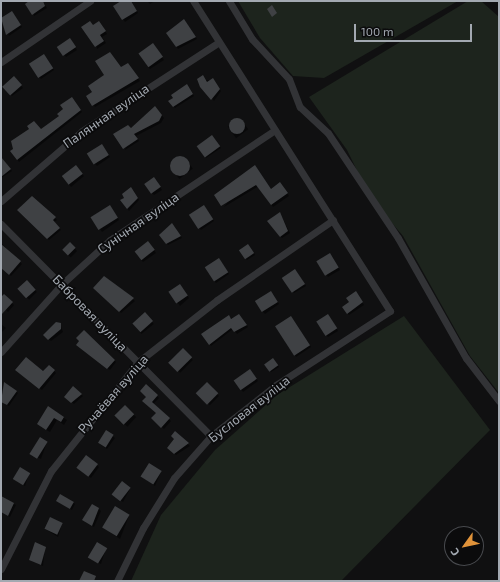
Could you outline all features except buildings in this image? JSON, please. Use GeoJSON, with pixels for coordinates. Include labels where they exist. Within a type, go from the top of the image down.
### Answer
{"type":"FeatureCollection","features":[{"type":"Feature","properties":{"kind":"street"},"geometry":{"type":"LineString","coordinates":[[1,62],[90,1]]}},
{"type":"Feature","properties":{"kind":"street"},"geometry":{"type":"LineString","coordinates":[[193,1],[333,220]]}},
{"type":"Feature","properties":{"kind":"street"},"geometry":{"type":"LineString","coordinates":[[229,1],[252,39],[289,79],[300,107],[328,133],[398,238],[466,358],[499,401]]}},
{"type":"Feature","properties":{"kind":"street","name":"Палянная вуліца"},"geometry":{"type":"LineString","coordinates":[[1,201],[82,131],[219,42]]}},
{"type":"Feature","properties":{"kind":"street","name":"Сунічная вуліца"},"geometry":{"type":"LineString","coordinates":[[1,352],[62,284],[110,240],[275,130]]}},
{"type":"Feature","properties":{"kind":"street","name":"Бусловая вуліца"},"geometry":{"type":"LineString","coordinates":[[117,581],[143,528],[174,478],[211,436],[276,385],[390,311],[333,220]]}},
{"type":"Feature","properties":{"kind":"street","name":"Ручаёвая вуліца"},"geometry":{"type":"LineString","coordinates":[[1,569],[51,471],[138,362],[217,300],[333,220]]}},
{"type":"Feature","properties":{"kind":"street","name":"Бабровая вуліца"},"geometry":{"type":"LineString","coordinates":[[1,224],[211,436]]}},
{"type":"Feature","properties":{"kind":"shaded area"},"geometry":{"type":"Polygon","coordinates":[[[238,1],[458,1],[324,78],[293,76],[260,38],[238,1]]]}},
{"type":"Feature","properties":{"kind":"shaded area"},"geometry":{"type":"Polygon","coordinates":[[[468,1],[481,1],[499,17],[499,393],[470,356],[403,236],[370,197],[347,150],[309,97],[468,1]]]}},
{"type":"Feature","properties":{"kind":"shaded area"},"geometry":{"type":"Polygon","coordinates":[[[404,316],[490,430],[341,581],[131,581],[161,515],[215,450],[277,395],[404,316]]]}}]}
